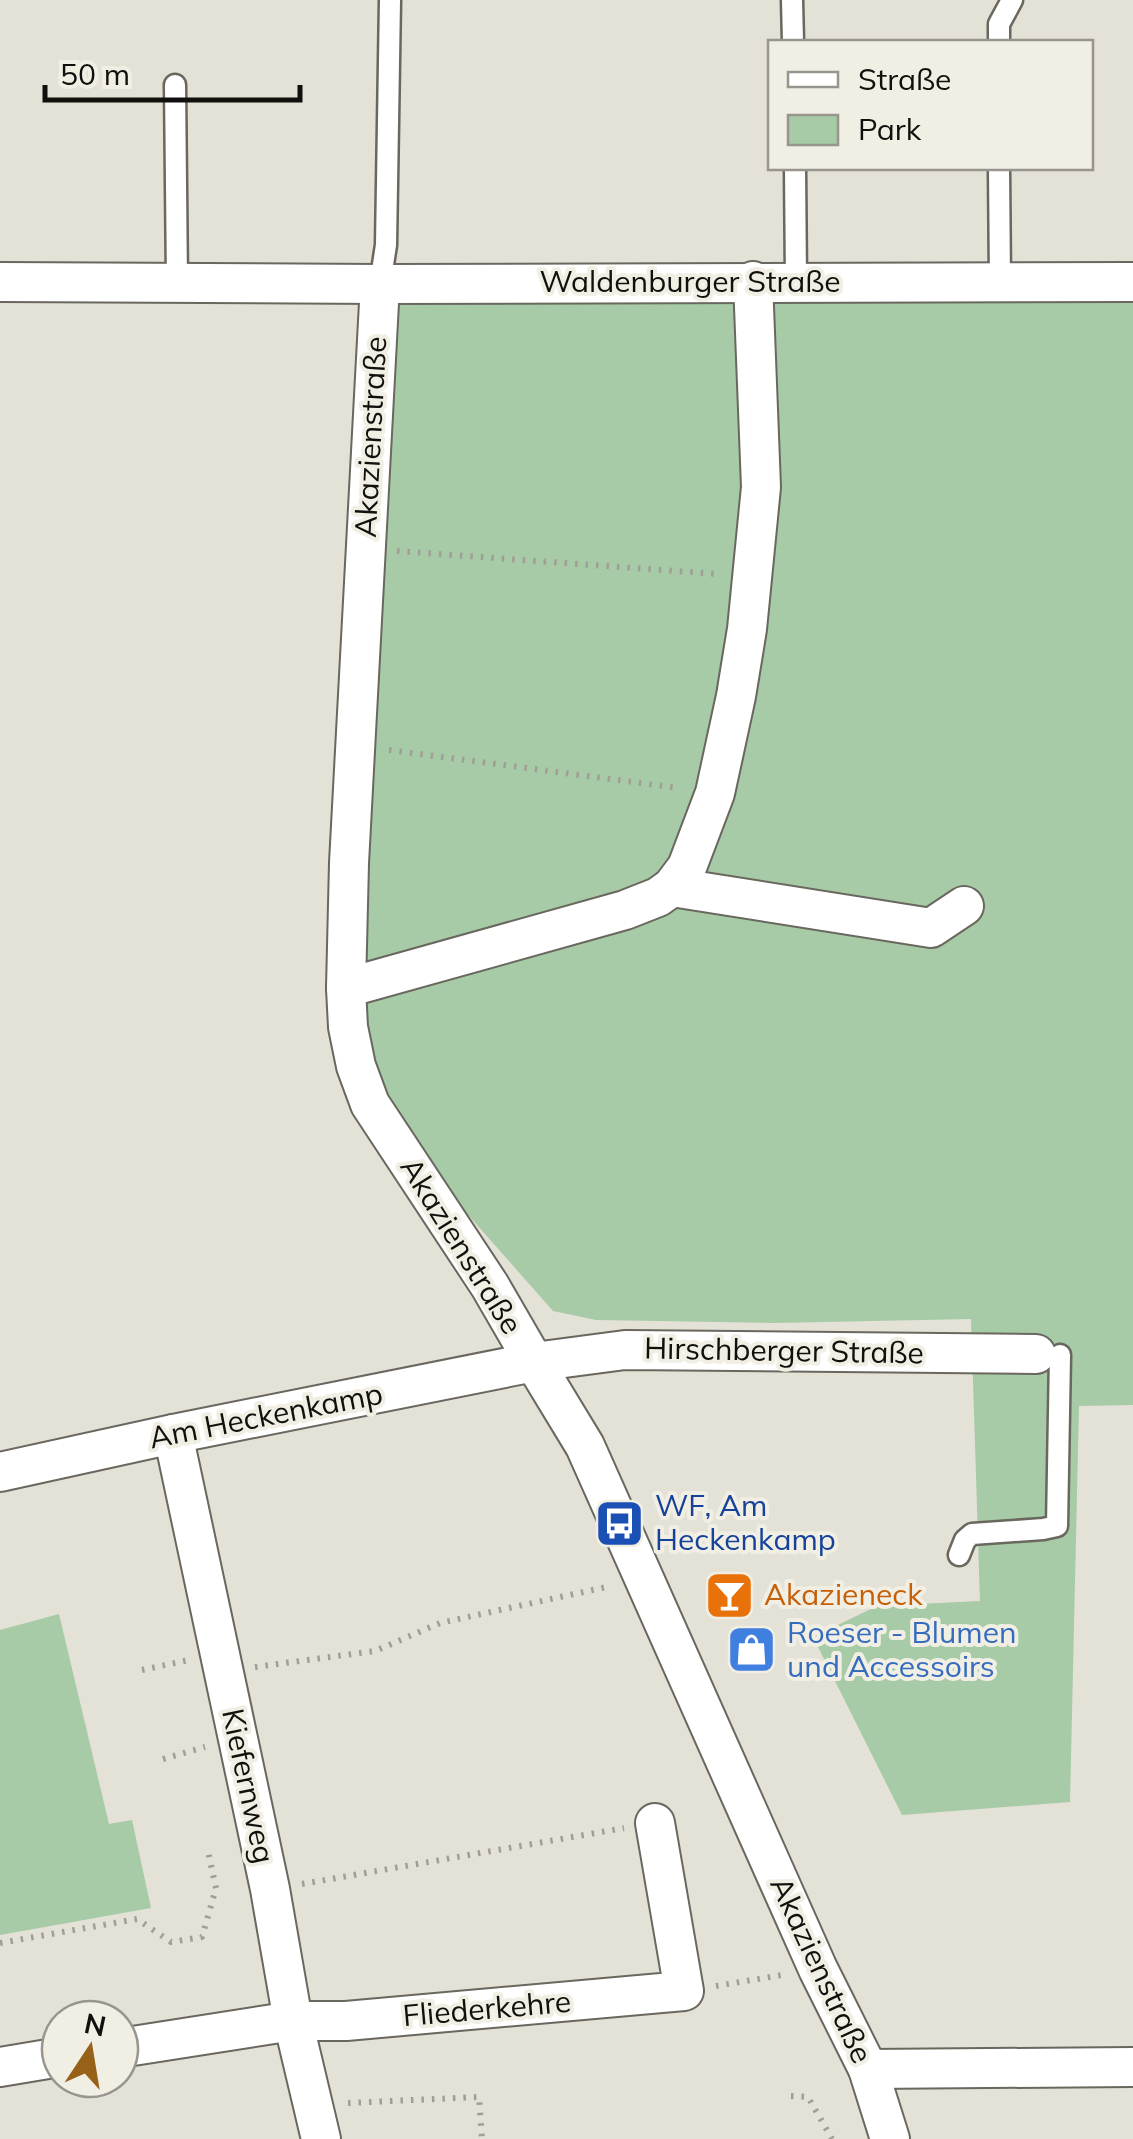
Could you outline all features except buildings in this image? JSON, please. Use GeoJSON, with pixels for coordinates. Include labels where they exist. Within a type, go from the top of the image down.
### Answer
{"type":"FeatureCollection","features":[{"type":"Feature","properties":{"kind":"street"},"geometry":{"type":"LineString","coordinates":[[346,988],[625,910],[658,897],[672,887],[687,866],[715,793],[747,629],[760,487],[753,281]]}},
{"type":"Feature","properties":{"kind":"street","name":"Waldenburger Straße"},"geometry":{"type":"LineString","coordinates":[[0,282],[1133,282]]}},
{"type":"Feature","properties":{"kind":"street","name":"Akazienstraße"},"geometry":{"type":"LineString","coordinates":[[380,284],[349,863],[346,988],[356,1066],[370,1104],[490,1286],[585,1446],[818,1969],[868,2069],[890,2139]]}},
{"type":"Feature","properties":{"kind":"street"},"geometry":{"type":"LineString","coordinates":[[672,887],[932,928],[964,906]]}},
{"type":"Feature","properties":{"kind":"street","name":"Hirschberger Straße"},"geometry":{"type":"LineString","coordinates":[[534,1362],[625,1350],[1048,1354]]}},
{"type":"Feature","properties":{"kind":"street","name":"Am Heckenkamp"},"geometry":{"type":"LineString","coordinates":[[0,1472],[534,1362]]}},
{"type":"Feature","properties":{"kind":"street","name":"Kiefernweg"},"geometry":{"type":"LineString","coordinates":[[173,1434],[317,2122]]}},
{"type":"Feature","properties":{"kind":"street"},"geometry":{"type":"LineString","coordinates":[[655,1823],[684,1991]]}},
{"type":"Feature","properties":{"kind":"street","name":"Fliederkehre"},"geometry":{"type":"LineString","coordinates":[[140,2045],[293,2020],[346,2021],[684,1991]]}},
{"type":"Feature","properties":{"kind":"street"},"geometry":{"type":"LineString","coordinates":[[0,2067],[40,2060]]}},
{"type":"Feature","properties":{"kind":"street"},"geometry":{"type":"LineString","coordinates":[[868,2069],[1133,2067]]}},
{"type":"Feature","properties":{"kind":"lane"},"geometry":{"type":"LineString","coordinates":[[380,284],[386,245],[390,0]]}},
{"type":"Feature","properties":{"kind":"lane"},"geometry":{"type":"LineString","coordinates":[[792,0],[793,40]]}},
{"type":"Feature","properties":{"kind":"lane"},"geometry":{"type":"LineString","coordinates":[[999,40],[999,24],[1012,0]]}},
{"type":"Feature","properties":{"kind":"lane"},"geometry":{"type":"LineString","coordinates":[[175,85],[177,283]]}},
{"type":"Feature","properties":{"kind":"lane"},"geometry":{"type":"LineString","coordinates":[[794,170],[796,281]]}},
{"type":"Feature","properties":{"kind":"lane"},"geometry":{"type":"LineString","coordinates":[[999,170],[1000,282]]}},
{"type":"Feature","properties":{"kind":"lane"},"geometry":{"type":"LineString","coordinates":[[959,1555],[972,1534],[1057,1526],[1048,1354]]}},
{"type":"Feature","properties":{"kind":"path"},"geometry":{"type":"LineString","coordinates":[[366,548],[715,574]]}},
{"type":"Feature","properties":{"kind":"path"},"geometry":{"type":"LineString","coordinates":[[400,752],[673,787]]}},
{"type":"Feature","properties":{"kind":"path"},"geometry":{"type":"LineString","coordinates":[[142,1670],[376,1651],[440,1622],[644,1578]]}},
{"type":"Feature","properties":{"kind":"path"},"geometry":{"type":"LineString","coordinates":[[270,1889],[655,1823]]}},
{"type":"Feature","properties":{"kind":"path"},"geometry":{"type":"LineString","coordinates":[[0,1943],[137,1918],[171,1942],[202,1937],[216,1888],[208,1847]]}},
{"type":"Feature","properties":{"kind":"path"},"geometry":{"type":"LineString","coordinates":[[684,1991],[818,1969]]}},
{"type":"Feature","properties":{"kind":"path"},"geometry":{"type":"LineString","coordinates":[[791,2096],[808,2097],[832,2139]]}},
{"type":"Feature","properties":{"kind":"path"},"geometry":{"type":"LineString","coordinates":[[317,2122],[479,2097],[482,2139]]}},
{"type":"Feature","properties":{"kind":"green space"},"geometry":{"type":"Polygon","coordinates":[[[1133,282],[1133,1405],[1079,1406],[1070,1802],[902,1815],[813,1637],[877,1606],[980,1601],[971,1319],[774,1323],[596,1320],[553,1311],[370,1104],[356,1066],[380,284],[1133,282]]]}},
{"type":"Feature","properties":{"kind":"green space"},"geometry":{"type":"Polygon","coordinates":[[[59,1614],[109,1824],[132,1820],[151,1908],[0,1935],[0,1630],[59,1614]]]}},
{"type":"Feature","properties":{"kind":"place","name":"WF, Am Heckenkamp"},"geometry":{"type":"Point","coordinates":[620,1523]}},
{"type":"Feature","properties":{"kind":"place","name":"Akazieneck"},"geometry":{"type":"Point","coordinates":[729,1595]}},
{"type":"Feature","properties":{"kind":"place","name":"Roeser - Blumen und Accessoirs"},"geometry":{"type":"Point","coordinates":[752,1650]}}]}
